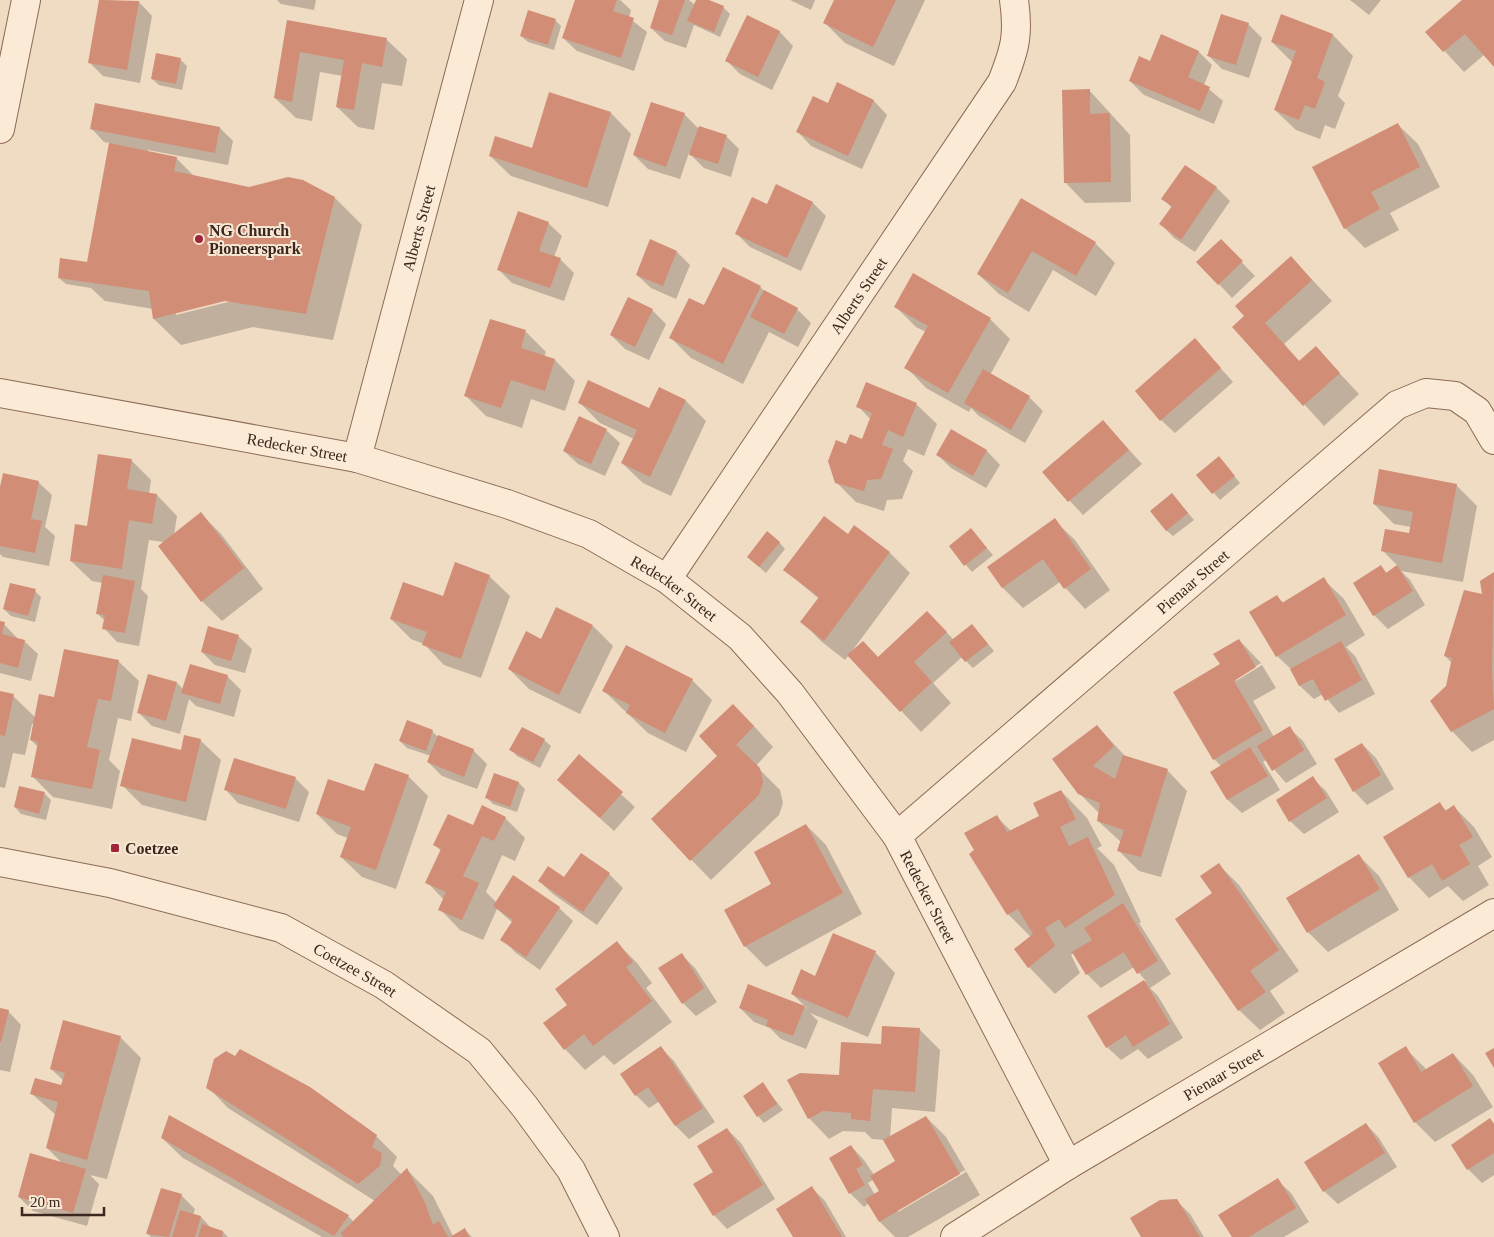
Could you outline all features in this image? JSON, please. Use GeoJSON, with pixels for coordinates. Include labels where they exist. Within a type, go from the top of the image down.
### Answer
{"type":"FeatureCollection","features":[{"type":"Feature","properties":{"kind":"street"},"geometry":{"type":"LineString","coordinates":[[0,129],[26,0]]}},
{"type":"Feature","properties":{"kind":"street","name":"Alberts Street"},"geometry":{"type":"LineString","coordinates":[[357,458],[479,0]]}},
{"type":"Feature","properties":{"kind":"street","name":"Alberts Street"},"geometry":{"type":"LineString","coordinates":[[667,579],[1002,82],[1015,48],[1017,23],[1014,0]]}},
{"type":"Feature","properties":{"kind":"street","name":"Redecker Street"},"geometry":{"type":"LineString","coordinates":[[0,393],[357,458],[508,504],[589,534],[667,579],[740,637],[790,693],[897,836],[1068,1165]]}},
{"type":"Feature","properties":{"kind":"street","name":"Pienaar Street"},"geometry":{"type":"LineString","coordinates":[[897,836],[1397,405],[1426,393],[1455,396],[1476,411],[1494,440]]}},
{"type":"Feature","properties":{"kind":"street","name":"Coetzee Street"},"geometry":{"type":"LineString","coordinates":[[0,862],[110,883],[281,928],[384,984],[479,1051],[525,1107],[571,1170],[605,1237]]}},
{"type":"Feature","properties":{"kind":"street","name":"Pienaar Street"},"geometry":{"type":"LineString","coordinates":[[955,1237],[1068,1165],[1494,913]]}},
{"type":"Feature","properties":{"kind":"building"},"geometry":{"type":"Polygon","coordinates":[[[99,0],[139,1],[127,70],[88,63],[99,0]]]}},
{"type":"Feature","properties":{"kind":"building"},"geometry":{"type":"Polygon","coordinates":[[[575,0],[617,0],[613,11],[634,18],[621,58],[562,38],[575,0]]]}},
{"type":"Feature","properties":{"kind":"building"},"geometry":{"type":"Polygon","coordinates":[[[659,0],[685,0],[672,35],[650,28],[659,0]]]}},
{"type":"Feature","properties":{"kind":"building"},"geometry":{"type":"Polygon","coordinates":[[[696,0],[709,0],[724,6],[714,32],[687,21],[696,0]]]}},
{"type":"Feature","properties":{"kind":"building"},"geometry":{"type":"Polygon","coordinates":[[[834,0],[896,0],[873,47],[823,23],[834,0]]]}},
{"type":"Feature","properties":{"kind":"building"},"geometry":{"type":"Polygon","coordinates":[[[1462,0],[1494,0],[1494,67],[1465,34],[1443,52],[1425,32],[1462,0]]]}},
{"type":"Feature","properties":{"kind":"building"},"geometry":{"type":"Polygon","coordinates":[[[528,10],[556,19],[548,45],[520,36],[528,10]]]}},
{"type":"Feature","properties":{"kind":"building"},"geometry":{"type":"Polygon","coordinates":[[[1221,14],[1249,23],[1236,65],[1207,56],[1221,14]]]}},
{"type":"Feature","properties":{"kind":"building"},"geometry":{"type":"Polygon","coordinates":[[[1281,14],[1333,34],[1317,78],[1325,82],[1315,109],[1305,105],[1299,120],[1274,110],[1296,51],[1271,42],[1281,14]]]}},
{"type":"Feature","properties":{"kind":"building"},"geometry":{"type":"Polygon","coordinates":[[[747,15],[780,31],[758,77],[725,61],[747,15]]]}},
{"type":"Feature","properties":{"kind":"building"},"geometry":{"type":"Polygon","coordinates":[[[287,20],[387,38],[382,67],[362,63],[354,110],[336,107],[344,60],[300,52],[292,102],[274,98],[287,20]]]}},
{"type":"Feature","properties":{"kind":"building"},"geometry":{"type":"Polygon","coordinates":[[[1161,34],[1199,51],[1188,77],[1210,87],[1200,111],[1129,81],[1139,56],[1150,61],[1161,34]]]}},
{"type":"Feature","properties":{"kind":"building"},"geometry":{"type":"Polygon","coordinates":[[[156,53],[181,58],[176,84],[151,79],[156,53]]]}},
{"type":"Feature","properties":{"kind":"building"},"geometry":{"type":"Polygon","coordinates":[[[837,82],[874,100],[848,156],[796,132],[813,96],[828,103],[837,82]]]}},
{"type":"Feature","properties":{"kind":"building"},"geometry":{"type":"Polygon","coordinates":[[[1090,89],[1090,114],[1110,113],[1111,182],[1064,183],[1062,90],[1090,89]]]}},
{"type":"Feature","properties":{"kind":"building"},"geometry":{"type":"Polygon","coordinates":[[[549,92],[611,112],[587,188],[489,156],[495,136],[532,148],[549,92]]]}},
{"type":"Feature","properties":{"kind":"building"},"geometry":{"type":"Polygon","coordinates":[[[651,102],[685,113],[666,167],[633,155],[651,102]]]}},
{"type":"Feature","properties":{"kind":"building"},"geometry":{"type":"Polygon","coordinates":[[[95,103],[220,127],[215,153],[90,129],[95,103]]]}},
{"type":"Feature","properties":{"kind":"building"},"geometry":{"type":"Polygon","coordinates":[[[1398,123],[1420,167],[1371,192],[1380,209],[1344,229],[1312,167],[1398,123]]]}},
{"type":"Feature","properties":{"kind":"building"},"geometry":{"type":"Polygon","coordinates":[[[699,126],[727,135],[718,164],[689,155],[699,126]]]}},
{"type":"Feature","properties":{"kind":"building"},"geometry":{"type":"Polygon","coordinates":[[[109,143],[177,157],[174,171],[249,187],[288,177],[303,180],[335,197],[306,314],[225,301],[153,319],[149,291],[58,278],[60,258],[87,262],[109,143]]]}},
{"type":"Feature","properties":{"kind":"building"},"geometry":{"type":"Polygon","coordinates":[[[1185,165],[1217,187],[1181,240],[1159,224],[1172,206],[1161,199],[1185,165]]]}},
{"type":"Feature","properties":{"kind":"building"},"geometry":{"type":"Polygon","coordinates":[[[776,184],[813,202],[787,258],[735,234],[752,197],[767,204],[776,184]]]}},
{"type":"Feature","properties":{"kind":"building"},"geometry":{"type":"Polygon","coordinates":[[[1021,198],[1096,242],[1076,276],[1032,251],[1008,293],[977,274],[1021,198]]]}},
{"type":"Feature","properties":{"kind":"building"},"geometry":{"type":"Polygon","coordinates":[[[518,211],[549,222],[539,251],[561,258],[550,288],[497,270],[518,211]]]}},
{"type":"Feature","properties":{"kind":"building"},"geometry":{"type":"Polygon","coordinates":[[[650,239],[677,251],[663,286],[636,275],[650,239]]]}},
{"type":"Feature","properties":{"kind":"building"},"geometry":{"type":"Polygon","coordinates":[[[1221,239],[1243,261],[1218,285],[1196,262],[1221,239]]]}},
{"type":"Feature","properties":{"kind":"building"},"geometry":{"type":"Polygon","coordinates":[[[1291,256],[1312,280],[1265,323],[1299,361],[1316,346],[1340,373],[1303,406],[1232,327],[1244,316],[1235,306],[1291,256]]]}},
{"type":"Feature","properties":{"kind":"building"},"geometry":{"type":"Polygon","coordinates":[[[723,267],[761,286],[723,364],[669,338],[689,298],[704,305],[723,267]]]}},
{"type":"Feature","properties":{"kind":"building"},"geometry":{"type":"Polygon","coordinates":[[[913,273],[991,318],[948,393],[904,368],[928,326],[894,307],[913,273]]]}},
{"type":"Feature","properties":{"kind":"building"},"geometry":{"type":"Polygon","coordinates":[[[764,290],[798,308],[784,334],[750,317],[764,290]]]}},
{"type":"Feature","properties":{"kind":"building"},"geometry":{"type":"Polygon","coordinates":[[[628,297],[653,309],[635,347],[610,335],[628,297]]]}},
{"type":"Feature","properties":{"kind":"building"},"geometry":{"type":"Polygon","coordinates":[[[490,319],[526,330],[521,348],[555,359],[545,391],[511,380],[501,408],[464,396],[490,319]]]}},
{"type":"Feature","properties":{"kind":"building"},"geometry":{"type":"Polygon","coordinates":[[[1195,338],[1221,368],[1160,421],[1135,391],[1195,338]]]}},
{"type":"Feature","properties":{"kind":"building"},"geometry":{"type":"Polygon","coordinates":[[[983,369],[1030,396],[1011,430],[964,403],[983,369]]]}},
{"type":"Feature","properties":{"kind":"building"},"geometry":{"type":"Polygon","coordinates":[[[588,380],[649,408],[659,387],[686,400],[650,477],[621,463],[637,430],[578,403],[588,380]]]}},
{"type":"Feature","properties":{"kind":"building"},"geometry":{"type":"Polygon","coordinates":[[[866,382],[917,403],[903,437],[888,430],[882,445],[893,449],[881,479],[867,480],[864,491],[835,483],[828,461],[836,440],[846,444],[850,434],[862,439],[872,413],[856,407],[866,382]]]}},
{"type":"Feature","properties":{"kind":"building"},"geometry":{"type":"Polygon","coordinates":[[[579,416],[607,429],[591,464],[563,451],[579,416]]]}},
{"type":"Feature","properties":{"kind":"building"},"geometry":{"type":"Polygon","coordinates":[[[1103,420],[1129,450],[1068,502],[1042,472],[1103,420]]]}},
{"type":"Feature","properties":{"kind":"building"},"geometry":{"type":"Polygon","coordinates":[[[951,429],[987,450],[973,476],[936,455],[951,429]]]}},
{"type":"Feature","properties":{"kind":"building"},"geometry":{"type":"Polygon","coordinates":[[[98,454],[132,459],[127,489],[157,494],[152,524],[129,520],[122,569],[70,561],[75,524],[87,526],[98,454]]]}},
{"type":"Feature","properties":{"kind":"building"},"geometry":{"type":"Polygon","coordinates":[[[1219,456],[1235,476],[1212,494],[1196,475],[1219,456]]]}},
{"type":"Feature","properties":{"kind":"building"},"geometry":{"type":"Polygon","coordinates":[[[1379,469],[1457,484],[1442,563],[1381,551],[1385,529],[1409,533],[1413,512],[1373,504],[1379,469]]]}},
{"type":"Feature","properties":{"kind":"building"},"geometry":{"type":"Polygon","coordinates":[[[3,473],[39,481],[31,519],[42,521],[35,553],[0,546],[0,487],[3,473]]]}},
{"type":"Feature","properties":{"kind":"building"},"geometry":{"type":"Polygon","coordinates":[[[1172,493],[1188,513],[1166,531],[1150,511],[1172,493]]]}},
{"type":"Feature","properties":{"kind":"building"},"geometry":{"type":"Polygon","coordinates":[[[201,512],[244,568],[201,602],[158,546],[201,512]]]}},
{"type":"Feature","properties":{"kind":"building"},"geometry":{"type":"Polygon","coordinates":[[[824,516],[848,534],[854,525],[890,552],[824,641],[800,622],[819,597],[783,570],[824,516]]]}},
{"type":"Feature","properties":{"kind":"building"},"geometry":{"type":"Polygon","coordinates":[[[1055,518],[1091,569],[1064,589],[1043,559],[1002,588],[987,567],[1055,518]]]}},
{"type":"Feature","properties":{"kind":"building"},"geometry":{"type":"Polygon","coordinates":[[[971,528],[987,548],[964,566],[949,546],[971,528]]]}},
{"type":"Feature","properties":{"kind":"building"},"geometry":{"type":"Polygon","coordinates":[[[767,531],[780,542],[759,567],[747,557],[767,531]]]}},
{"type":"Feature","properties":{"kind":"building"},"geometry":{"type":"Polygon","coordinates":[[[455,562],[490,575],[461,659],[422,645],[427,632],[390,619],[403,582],[443,596],[455,562]]]}},
{"type":"Feature","properties":{"kind":"building"},"geometry":{"type":"Polygon","coordinates":[[[1381,565],[1386,573],[1397,565],[1413,591],[1373,616],[1353,583],[1381,565]]]}},
{"type":"Feature","properties":{"kind":"building"},"geometry":{"type":"Polygon","coordinates":[[[1494,572],[1492,670],[1494,709],[1451,732],[1430,701],[1446,686],[1452,658],[1444,656],[1464,590],[1482,594],[1480,581],[1494,572]]]}},
{"type":"Feature","properties":{"kind":"building"},"geometry":{"type":"Polygon","coordinates":[[[103,575],[135,581],[125,633],[102,629],[105,615],[96,614],[103,575]]]}},
{"type":"Feature","properties":{"kind":"building"},"geometry":{"type":"Polygon","coordinates":[[[1324,577],[1346,615],[1276,657],[1249,612],[1277,595],[1282,603],[1324,577]]]}},
{"type":"Feature","properties":{"kind":"building"},"geometry":{"type":"Polygon","coordinates":[[[10,583],[36,589],[28,616],[3,609],[10,583]]]}},
{"type":"Feature","properties":{"kind":"building"},"geometry":{"type":"Polygon","coordinates":[[[556,607],[593,625],[559,695],[508,669],[526,631],[541,639],[556,607]]]}},
{"type":"Feature","properties":{"kind":"building"},"geometry":{"type":"Polygon","coordinates":[[[927,611],[947,632],[914,662],[932,682],[900,712],[847,655],[863,641],[878,657],[927,611]]]}},
{"type":"Feature","properties":{"kind":"building"},"geometry":{"type":"Polygon","coordinates":[[[0,621],[5,622],[2,634],[25,640],[18,668],[0,663],[0,621]]]}},
{"type":"Feature","properties":{"kind":"building"},"geometry":{"type":"Polygon","coordinates":[[[972,624],[988,644],[965,662],[949,642],[972,624]]]}},
{"type":"Feature","properties":{"kind":"building"},"geometry":{"type":"Polygon","coordinates":[[[208,626],[239,635],[231,661],[201,652],[208,626]]]}},
{"type":"Feature","properties":{"kind":"building"},"geometry":{"type":"Polygon","coordinates":[[[1239,639],[1256,667],[1234,681],[1263,730],[1213,760],[1173,692],[1220,664],[1213,654],[1239,639]]]}},
{"type":"Feature","properties":{"kind":"building"},"geometry":{"type":"Polygon","coordinates":[[[1341,641],[1362,680],[1325,701],[1313,679],[1299,686],[1290,669],[1341,641]]]}},
{"type":"Feature","properties":{"kind":"building"},"geometry":{"type":"Polygon","coordinates":[[[626,645],[693,679],[665,733],[626,713],[630,705],[602,691],[626,645]]]}},
{"type":"Feature","properties":{"kind":"building"},"geometry":{"type":"Polygon","coordinates":[[[64,649],[119,660],[111,701],[98,699],[87,747],[100,750],[92,789],[31,777],[38,742],[30,740],[39,694],[54,697],[64,649]]]}},
{"type":"Feature","properties":{"kind":"building"},"geometry":{"type":"Polygon","coordinates":[[[190,664],[228,675],[220,704],[181,693],[190,664]]]}},
{"type":"Feature","properties":{"kind":"building"},"geometry":{"type":"Polygon","coordinates":[[[148,674],[177,682],[166,721],[137,713],[148,674]]]}},
{"type":"Feature","properties":{"kind":"building"},"geometry":{"type":"Polygon","coordinates":[[[0,691],[14,694],[5,736],[0,735],[0,691]]]}},
{"type":"Feature","properties":{"kind":"building"},"geometry":{"type":"Polygon","coordinates":[[[733,704],[754,726],[736,745],[760,768],[763,782],[759,795],[690,861],[651,819],[717,756],[699,736],[733,704]]]}},
{"type":"Feature","properties":{"kind":"building"},"geometry":{"type":"Polygon","coordinates":[[[407,720],[433,730],[426,751],[399,741],[407,720]]]}},
{"type":"Feature","properties":{"kind":"building"},"geometry":{"type":"Polygon","coordinates":[[[1097,725],[1114,746],[1093,766],[1115,779],[1123,755],[1168,769],[1141,857],[1117,851],[1124,830],[1097,821],[1100,803],[1078,794],[1052,759],[1097,725]]]}},
{"type":"Feature","properties":{"kind":"building"},"geometry":{"type":"Polygon","coordinates":[[[1290,726],[1304,750],[1272,771],[1257,746],[1290,726]]]}},
{"type":"Feature","properties":{"kind":"building"},"geometry":{"type":"Polygon","coordinates":[[[522,727],[545,739],[533,762],[509,750],[522,727]]]}},
{"type":"Feature","properties":{"kind":"building"},"geometry":{"type":"Polygon","coordinates":[[[184,735],[201,739],[186,802],[120,786],[132,738],[181,750],[184,735]]]}},
{"type":"Feature","properties":{"kind":"building"},"geometry":{"type":"Polygon","coordinates":[[[438,735],[474,749],[464,777],[427,762],[438,735]]]}},
{"type":"Feature","properties":{"kind":"building"},"geometry":{"type":"Polygon","coordinates":[[[1362,743],[1381,775],[1353,792],[1334,759],[1362,743]]]}},
{"type":"Feature","properties":{"kind":"building"},"geometry":{"type":"Polygon","coordinates":[[[1250,747],[1268,776],[1227,800],[1210,772],[1250,747]]]}},
{"type":"Feature","properties":{"kind":"building"},"geometry":{"type":"Polygon","coordinates":[[[579,754],[623,792],[600,818],[557,780],[579,754]]]}},
{"type":"Feature","properties":{"kind":"building"},"geometry":{"type":"Polygon","coordinates":[[[234,758],[296,777],[286,809],[224,790],[234,758]]]}},
{"type":"Feature","properties":{"kind":"building"},"geometry":{"type":"Polygon","coordinates":[[[375,763],[409,775],[376,870],[340,857],[351,827],[316,814],[328,779],[364,791],[375,763]]]}},
{"type":"Feature","properties":{"kind":"building"},"geometry":{"type":"Polygon","coordinates":[[[494,773],[519,782],[510,807],[485,798],[494,773]]]}},
{"type":"Feature","properties":{"kind":"building"},"geometry":{"type":"Polygon","coordinates":[[[1313,776],[1327,798],[1289,822],[1276,800],[1313,776]]]}},
{"type":"Feature","properties":{"kind":"building"},"geometry":{"type":"Polygon","coordinates":[[[19,786],[45,792],[39,814],[14,807],[19,786]]]}},
{"type":"Feature","properties":{"kind":"building"},"geometry":{"type":"Polygon","coordinates":[[[1061,790],[1076,819],[1060,827],[1069,846],[1088,837],[1115,895],[1065,928],[1059,919],[1045,928],[1055,946],[1028,968],[1014,949],[1033,934],[1018,909],[1007,915],[969,854],[974,850],[964,833],[997,815],[1007,832],[1039,816],[1033,803],[1061,790]]]}},
{"type":"Feature","properties":{"kind":"building"},"geometry":{"type":"Polygon","coordinates":[[[1440,802],[1445,811],[1454,805],[1473,837],[1459,845],[1470,864],[1442,881],[1432,864],[1408,878],[1383,837],[1440,802]]]}},
{"type":"Feature","properties":{"kind":"building"},"geometry":{"type":"Polygon","coordinates":[[[482,805],[506,817],[494,841],[482,836],[463,876],[479,883],[462,920],[438,910],[446,892],[425,883],[441,849],[433,845],[448,814],[473,825],[482,805]]]}},
{"type":"Feature","properties":{"kind":"building"},"geometry":{"type":"Polygon","coordinates":[[[806,824],[843,893],[744,947],[724,910],[771,884],[754,852],[806,824]]]}},
{"type":"Feature","properties":{"kind":"building"},"geometry":{"type":"Polygon","coordinates":[[[581,853],[610,873],[583,912],[538,881],[548,866],[564,877],[581,853]]]}},
{"type":"Feature","properties":{"kind":"building"},"geometry":{"type":"Polygon","coordinates":[[[1359,854],[1380,889],[1307,933],[1286,898],[1359,854]]]}},
{"type":"Feature","properties":{"kind":"building"},"geometry":{"type":"Polygon","coordinates":[[[1219,863],[1279,950],[1250,971],[1266,992],[1238,1011],[1175,919],[1212,893],[1200,876],[1219,863]]]}},
{"type":"Feature","properties":{"kind":"building"},"geometry":{"type":"Polygon","coordinates":[[[513,875],[560,907],[526,957],[500,940],[513,920],[493,906],[513,875]]]}},
{"type":"Feature","properties":{"kind":"building"},"geometry":{"type":"Polygon","coordinates":[[[1123,903],[1158,961],[1137,974],[1124,952],[1086,975],[1072,952],[1092,940],[1084,928],[1123,903]]]}},
{"type":"Feature","properties":{"kind":"building"},"geometry":{"type":"Polygon","coordinates":[[[833,933],[876,951],[848,1018],[791,994],[801,969],[815,976],[833,933]]]}},
{"type":"Feature","properties":{"kind":"building"},"geometry":{"type":"Polygon","coordinates":[[[617,941],[633,962],[626,967],[652,1001],[593,1046],[584,1034],[564,1050],[543,1023],[567,1005],[555,989],[617,941]]]}},
{"type":"Feature","properties":{"kind":"building"},"geometry":{"type":"Polygon","coordinates":[[[682,953],[704,988],[682,1004],[658,968],[682,953]]]}},
{"type":"Feature","properties":{"kind":"building"},"geometry":{"type":"Polygon","coordinates":[[[1144,980],[1170,1024],[1133,1047],[1126,1035],[1106,1048],[1087,1016],[1144,980]]]}},
{"type":"Feature","properties":{"kind":"building"},"geometry":{"type":"Polygon","coordinates":[[[748,984],[805,1006],[793,1036],[766,1026],[768,1020],[739,1008],[748,984]]]}},
{"type":"Feature","properties":{"kind":"building"},"geometry":{"type":"Polygon","coordinates":[[[0,1008],[9,1010],[1,1042],[0,1042],[0,1008]]]}},
{"type":"Feature","properties":{"kind":"building"},"geometry":{"type":"Polygon","coordinates":[[[63,1020],[121,1036],[87,1160],[46,1148],[58,1102],[30,1094],[35,1078],[61,1085],[65,1073],[50,1069],[63,1020]]]}},
{"type":"Feature","properties":{"kind":"building"},"geometry":{"type":"Polygon","coordinates":[[[882,1026],[920,1028],[915,1092],[873,1089],[870,1121],[851,1119],[851,1113],[823,1111],[808,1119],[787,1080],[800,1073],[839,1075],[841,1042],[881,1044],[882,1026]]]}},
{"type":"Feature","properties":{"kind":"building"},"geometry":{"type":"Polygon","coordinates":[[[661,1046],[703,1108],[675,1126],[648,1087],[635,1096],[620,1074],[661,1046]]]}},
{"type":"Feature","properties":{"kind":"building"},"geometry":{"type":"Polygon","coordinates":[[[1406,1046],[1421,1072],[1453,1053],[1473,1086],[1414,1123],[1378,1063],[1406,1046]]]}},
{"type":"Feature","properties":{"kind":"building"},"geometry":{"type":"Polygon","coordinates":[[[1494,1048],[1494,1068],[1485,1053],[1494,1048]]]}},
{"type":"Feature","properties":{"kind":"building"},"geometry":{"type":"Polygon","coordinates":[[[240,1049],[310,1087],[377,1135],[372,1147],[382,1153],[380,1166],[358,1184],[206,1088],[214,1059],[226,1051],[235,1056],[240,1049]]]}},
{"type":"Feature","properties":{"kind":"building"},"geometry":{"type":"Polygon","coordinates":[[[763,1082],[777,1104],[757,1117],[743,1096],[763,1082]]]}},
{"type":"Feature","properties":{"kind":"building"},"geometry":{"type":"Polygon","coordinates":[[[169,1115],[349,1215],[334,1236],[161,1138],[169,1115]]]}},
{"type":"Feature","properties":{"kind":"building"},"geometry":{"type":"Polygon","coordinates":[[[926,1116],[960,1174],[879,1222],[865,1199],[879,1191],[870,1176],[895,1161],[883,1140],[926,1116]]]}},
{"type":"Feature","properties":{"kind":"building"},"geometry":{"type":"Polygon","coordinates":[[[1490,1118],[1494,1124],[1494,1153],[1467,1170],[1451,1145],[1490,1118]]]}},
{"type":"Feature","properties":{"kind":"building"},"geometry":{"type":"Polygon","coordinates":[[[1366,1123],[1385,1153],[1323,1192],[1304,1162],[1366,1123]]]}},
{"type":"Feature","properties":{"kind":"building"},"geometry":{"type":"Polygon","coordinates":[[[727,1128],[763,1185],[713,1216],[693,1184],[713,1172],[697,1146],[727,1128]]]}},
{"type":"Feature","properties":{"kind":"building"},"geometry":{"type":"Polygon","coordinates":[[[851,1145],[863,1165],[856,1169],[865,1185],[849,1194],[829,1158],[851,1145]]]}},
{"type":"Feature","properties":{"kind":"building"},"geometry":{"type":"Polygon","coordinates":[[[30,1153],[86,1169],[73,1213],[18,1197],[30,1153]]]}},
{"type":"Feature","properties":{"kind":"building"},"geometry":{"type":"Polygon","coordinates":[[[407,1168],[425,1203],[433,1225],[439,1221],[448,1237],[343,1237],[341,1233],[407,1168]]]}},
{"type":"Feature","properties":{"kind":"building"},"geometry":{"type":"Polygon","coordinates":[[[1278,1178],[1296,1208],[1249,1237],[1232,1237],[1218,1215],[1278,1178]]]}},
{"type":"Feature","properties":{"kind":"building"},"geometry":{"type":"Polygon","coordinates":[[[812,1186],[842,1237],[793,1237],[776,1209],[812,1186]]]}},
{"type":"Feature","properties":{"kind":"building"},"geometry":{"type":"Polygon","coordinates":[[[161,1188],[182,1194],[169,1237],[146,1234],[161,1188]]]}},
{"type":"Feature","properties":{"kind":"building"},"geometry":{"type":"Polygon","coordinates":[[[1177,1199],[1200,1237],[1141,1237],[1130,1218],[1160,1200],[1177,1199]]]}},
{"type":"Feature","properties":{"kind":"building"},"geometry":{"type":"Polygon","coordinates":[[[180,1210],[201,1216],[195,1237],[172,1237],[180,1210]]]}},
{"type":"Feature","properties":{"kind":"building"},"geometry":{"type":"Polygon","coordinates":[[[202,1224],[223,1231],[222,1237],[198,1237],[202,1224]]]}},
{"type":"Feature","properties":{"kind":"building"},"geometry":{"type":"Polygon","coordinates":[[[465,1228],[469,1237],[450,1237],[465,1228]]]}},
{"type":"Feature","properties":{"kind":"place","name":"NG Church Pioneerspark"},"geometry":{"type":"Point","coordinates":[199,239]}},
{"type":"Feature","properties":{"kind":"place","name":"Coetzee"},"geometry":{"type":"Point","coordinates":[115,848]}}]}
